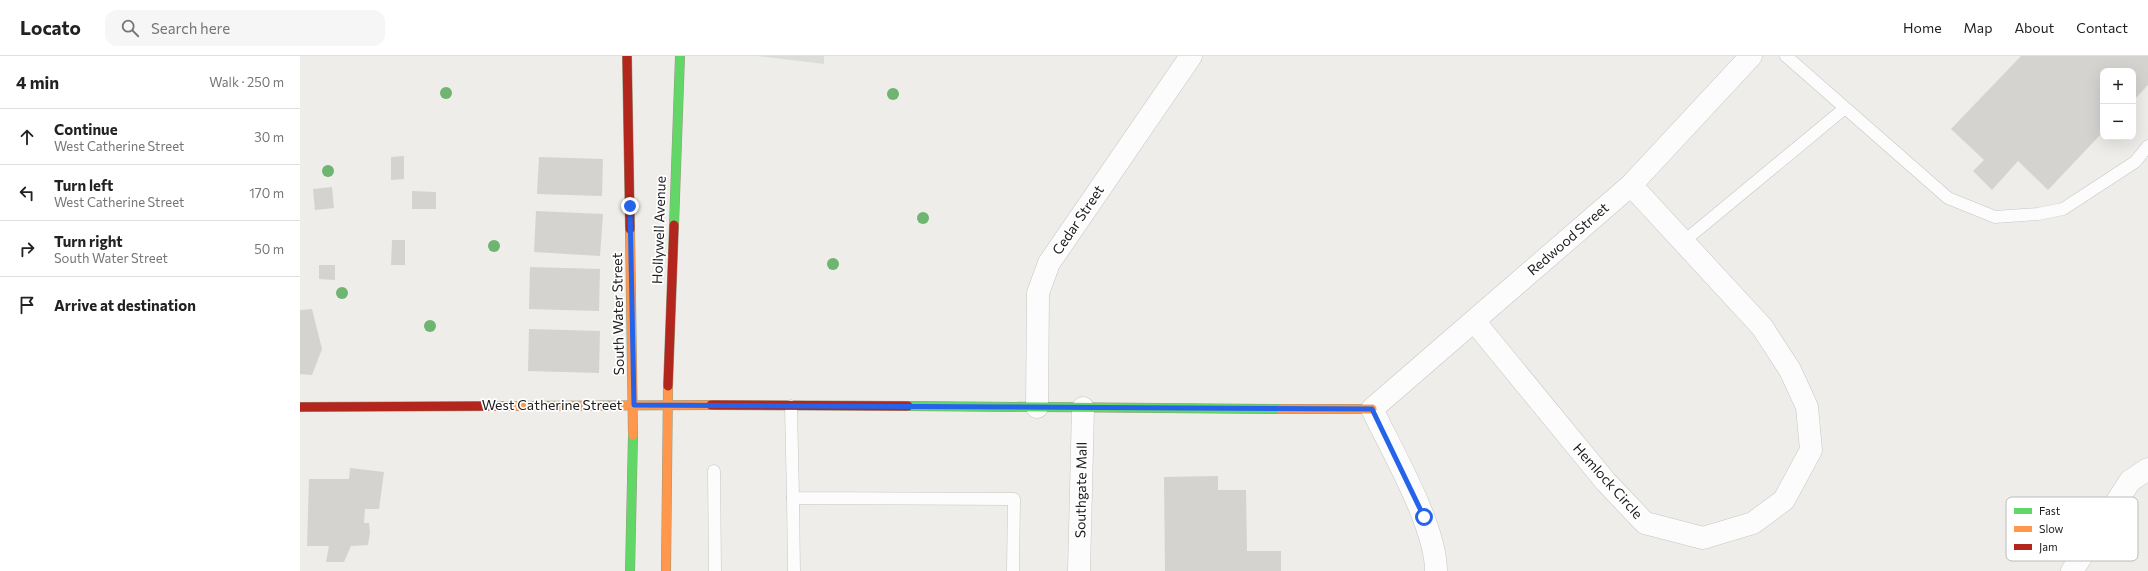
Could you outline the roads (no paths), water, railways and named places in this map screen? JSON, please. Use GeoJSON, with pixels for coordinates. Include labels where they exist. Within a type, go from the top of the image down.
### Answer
{"type":"FeatureCollection","features":[{"type":"Feature","properties":{"kind":"street","name":"South Water Street"},"geometry":{"type":"LineString","coordinates":[[627,56],[634,405],[630,571]]}},
{"type":"Feature","properties":{"kind":"street","name":"Hollywell Avenue"},"geometry":{"type":"LineString","coordinates":[[667,405],[680,56]]}},
{"type":"Feature","properties":{"kind":"street","name":"Cedar Street"},"geometry":{"type":"LineString","coordinates":[[1037,407],[1038,292],[1049,263],[1191,56]]}},
{"type":"Feature","properties":{"kind":"street","name":"Redwood Street"},"geometry":{"type":"LineString","coordinates":[[1372,409],[1631,185],[1751,56]]}},
{"type":"Feature","properties":{"kind":"street","name":"Hemlock Circle"},"geometry":{"type":"LineString","coordinates":[[1474,321],[1606,482],[1645,523],[1703,538],[1753,523],[1784,500],[1811,450],[1807,407],[1790,370],[1762,327],[1631,185]]}},
{"type":"Feature","properties":{"kind":"street","name":"West Catherine Street"},"geometry":{"type":"LineString","coordinates":[[300,406],[667,405],[1372,409]]}},
{"type":"Feature","properties":{"kind":"street"},"geometry":{"type":"LineString","coordinates":[[666,571],[667,405]]}},
{"type":"Feature","properties":{"kind":"street","name":"Southgate Mall"},"geometry":{"type":"LineString","coordinates":[[1079,571],[1083,408]]}},
{"type":"Feature","properties":{"kind":"street"},"geometry":{"type":"LineString","coordinates":[[1372,409],[1424,517],[1436,561],[1436,571]]}},
{"type":"Feature","properties":{"kind":"street"},"geometry":{"type":"LineString","coordinates":[[2120,497],[2130,481],[2148,469]]}},
{"type":"Feature","properties":{"kind":"street"},"geometry":{"type":"LineString","coordinates":[[2072,571],[2078,561]]}},
{"type":"Feature","properties":{"kind":"lane"},"geometry":{"type":"LineString","coordinates":[[1786,56],[1948,198],[1994,217],[2038,214],[2063,209],[2135,162],[2148,146]]}},
{"type":"Feature","properties":{"kind":"lane"},"geometry":{"type":"LineString","coordinates":[[1683,242],[1845,108]]}},
{"type":"Feature","properties":{"kind":"lane"},"geometry":{"type":"LineString","coordinates":[[791,406],[794,571]]}},
{"type":"Feature","properties":{"kind":"lane"},"geometry":{"type":"LineString","coordinates":[[714,471],[715,571]]}},
{"type":"Feature","properties":{"kind":"lane"},"geometry":{"type":"LineString","coordinates":[[793,498],[1014,499],[1013,571]]}}]}
